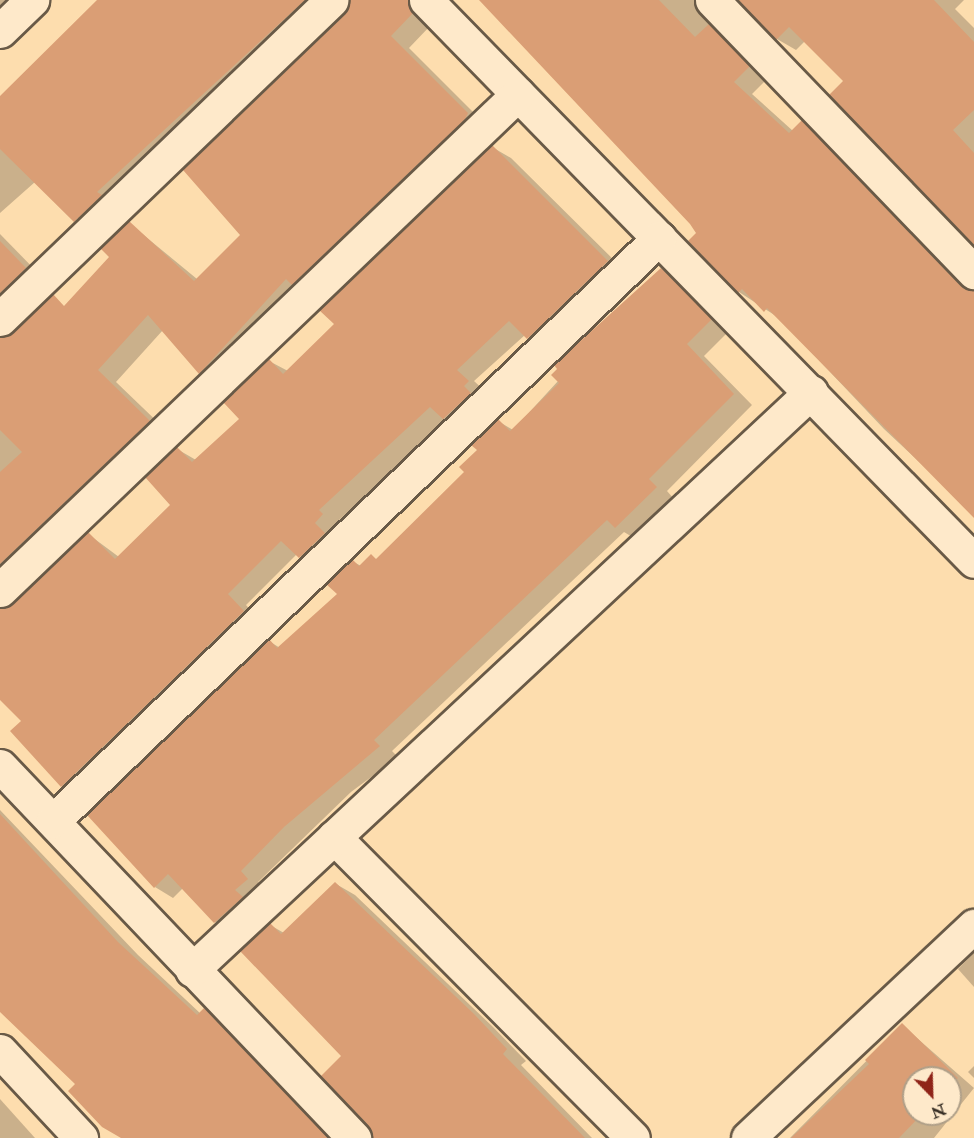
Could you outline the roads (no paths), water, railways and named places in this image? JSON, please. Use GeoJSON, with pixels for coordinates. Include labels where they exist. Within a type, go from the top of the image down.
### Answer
{"type":"FeatureCollection","features":[{"type":"Feature","properties":{"kind":"street"},"geometry":{"type":"LineString","coordinates":[[0,31],[32,0]]}},
{"type":"Feature","properties":{"kind":"street"},"geometry":{"type":"LineString","coordinates":[[0,319],[332,0]]}},
{"type":"Feature","properties":{"kind":"street"},"geometry":{"type":"LineString","coordinates":[[426,0],[974,561]]}},
{"type":"Feature","properties":{"kind":"street"},"geometry":{"type":"LineString","coordinates":[[712,0],[974,272]]}},
{"type":"Feature","properties":{"kind":"street"},"geometry":{"type":"LineString","coordinates":[[0,590],[518,94]]}},
{"type":"Feature","properties":{"kind":"street"},"geometry":{"type":"LineString","coordinates":[[53,821],[659,238]]}},
{"type":"Feature","properties":{"kind":"street"},"geometry":{"type":"LineString","coordinates":[[192,970],[811,392]]}},
{"type":"Feature","properties":{"kind":"street"},"geometry":{"type":"LineString","coordinates":[[0,766],[354,1138]]}},
{"type":"Feature","properties":{"kind":"street"},"geometry":{"type":"LineString","coordinates":[[334,837],[633,1138]]}},
{"type":"Feature","properties":{"kind":"street"},"geometry":{"type":"LineString","coordinates":[[748,1138],[974,926]]}},
{"type":"Feature","properties":{"kind":"street"},"geometry":{"type":"LineString","coordinates":[[0,1052],[81,1138]]}}]}
